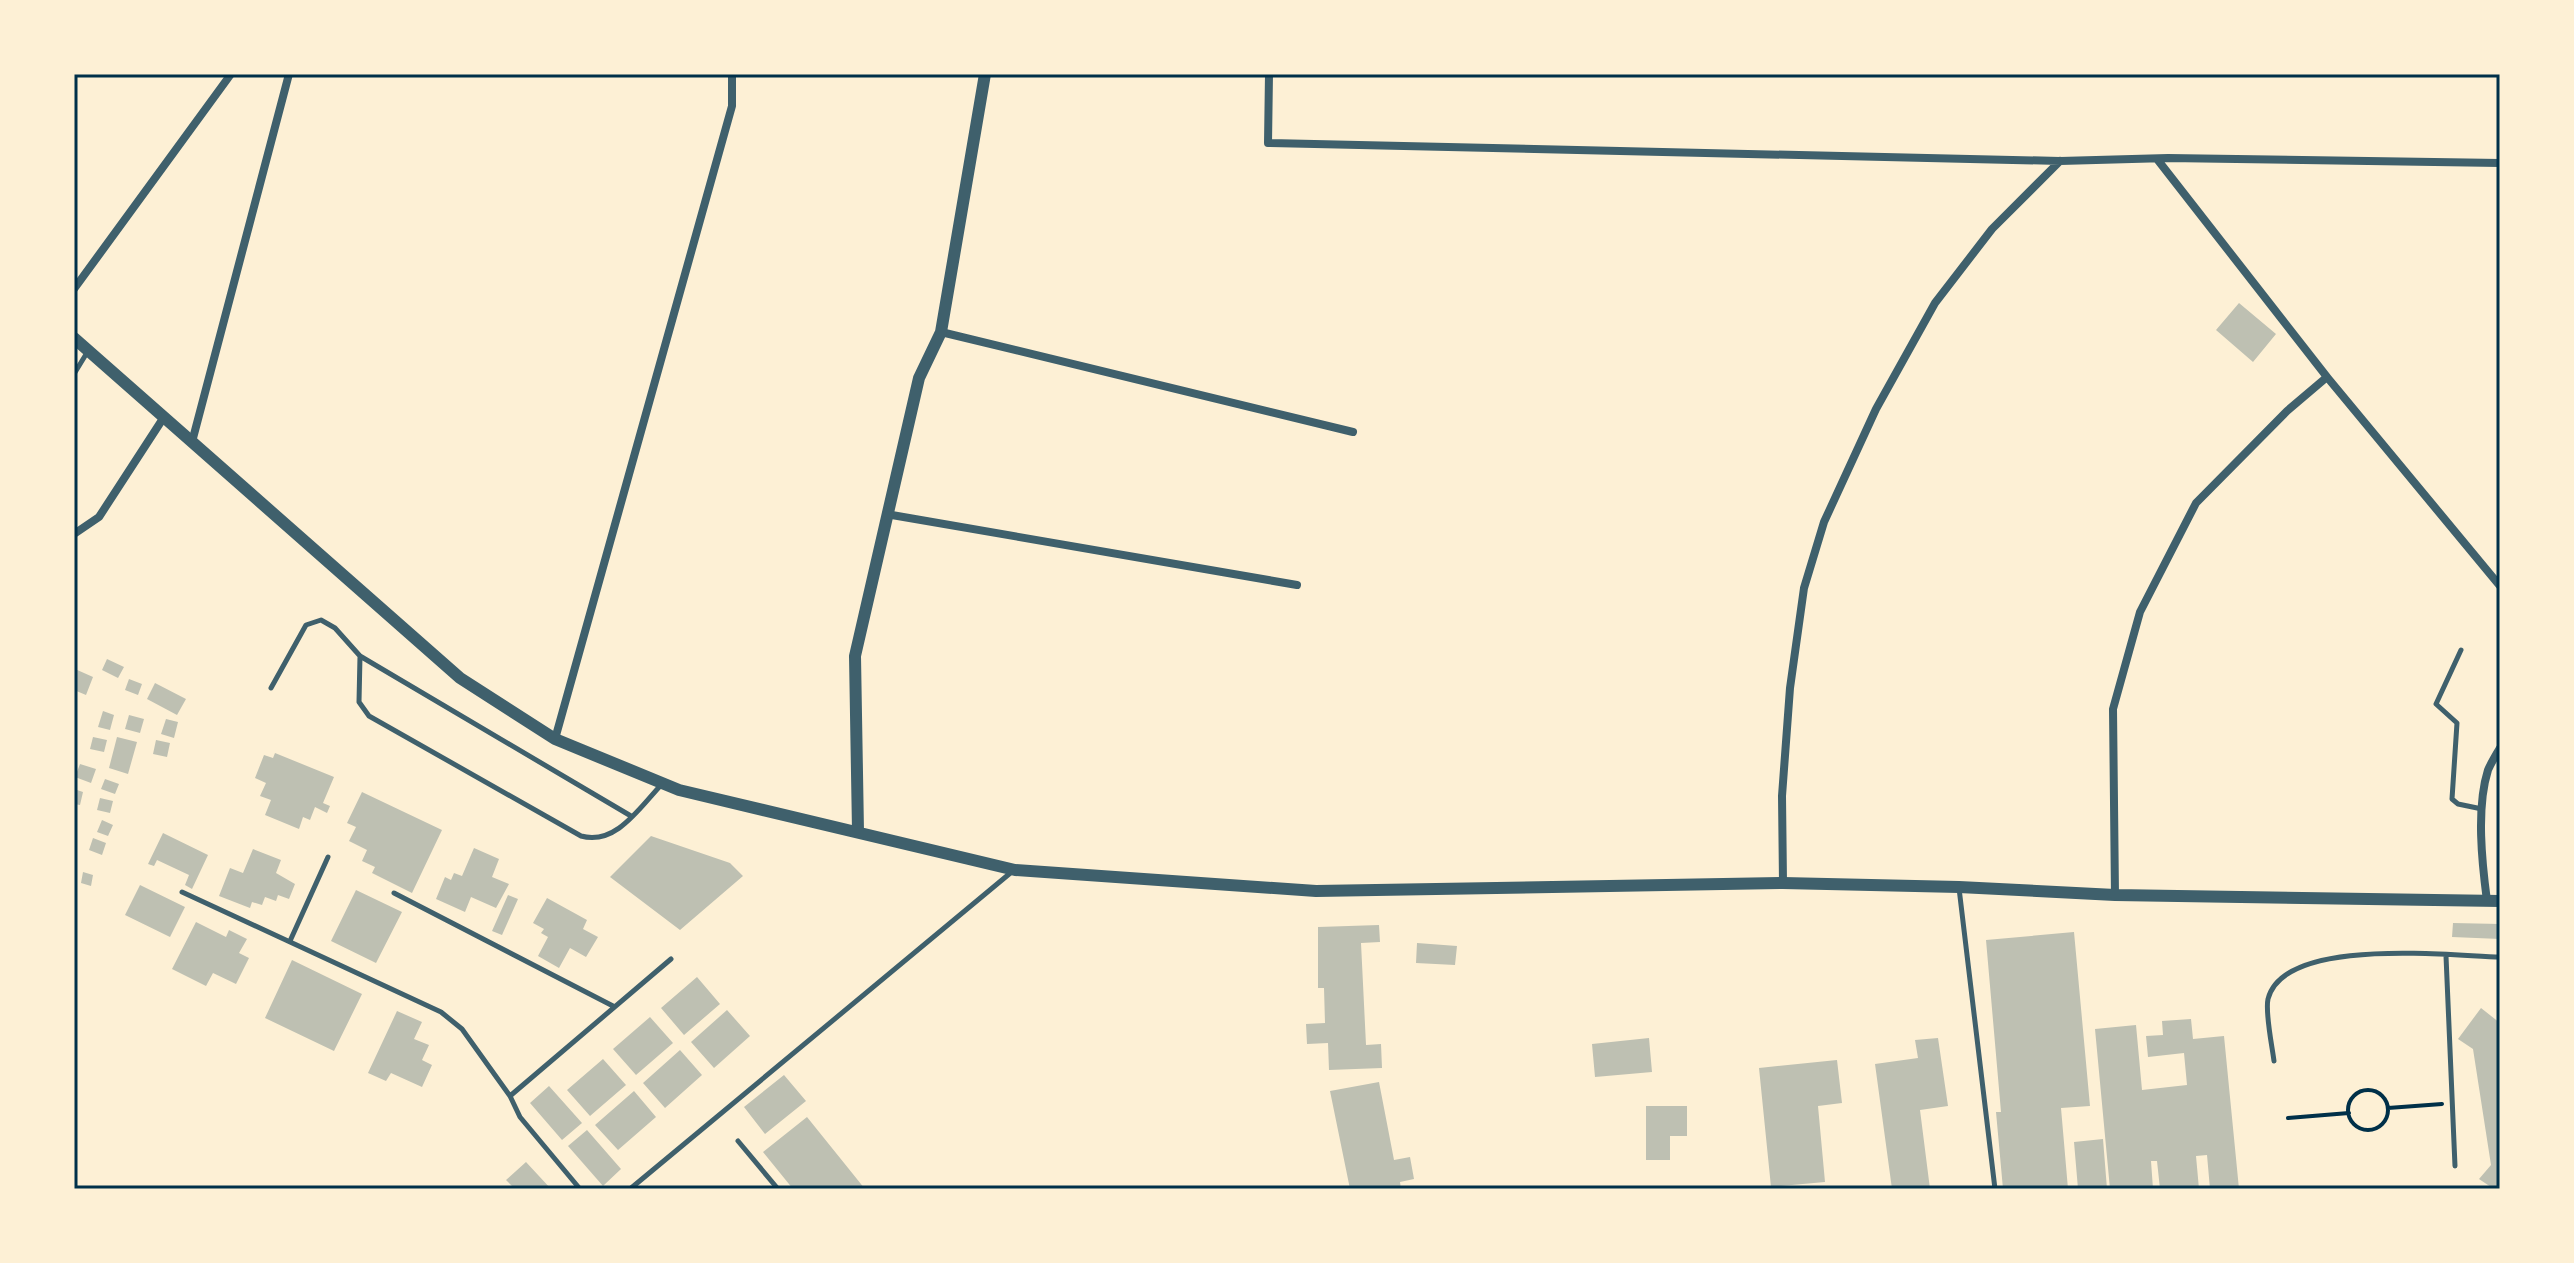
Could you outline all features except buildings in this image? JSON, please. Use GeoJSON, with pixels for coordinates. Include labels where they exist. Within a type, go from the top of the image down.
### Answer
{"type":"FeatureCollection","features":[{"type":"Feature","properties":{"kind":"street"},"geometry":{"type":"LineString","coordinates":[[74,289],[231,74]]}},
{"type":"Feature","properties":{"kind":"street"},"geometry":{"type":"LineString","coordinates":[[192,442],[289,74]]}},
{"type":"Feature","properties":{"kind":"street"},"geometry":{"type":"LineString","coordinates":[[555,739],[732,106],[732,74]]}},
{"type":"Feature","properties":{"kind":"street"},"geometry":{"type":"LineString","coordinates":[[858,831],[855,656],[919,378],[941,332],[985,74]]}},
{"type":"Feature","properties":{"kind":"street"},"geometry":{"type":"LineString","coordinates":[[1269,74],[1268,143],[2060,161],[2157,159],[2500,163]]}},
{"type":"Feature","properties":{"kind":"street"},"geometry":{"type":"LineString","coordinates":[[2157,159],[2327,377],[2500,586]]}},
{"type":"Feature","properties":{"kind":"street"},"geometry":{"type":"LineString","coordinates":[[1783,883],[1782,796],[1790,688],[1804,588],[1824,522],[1876,409],[1935,303],[1992,229],[2060,161]]}},
{"type":"Feature","properties":{"kind":"street"},"geometry":{"type":"LineString","coordinates":[[941,332],[1353,432]]}},
{"type":"Feature","properties":{"kind":"street"},"geometry":{"type":"LineString","coordinates":[[74,338],[460,678],[555,739],[679,790],[1015,870],[1316,891],[1783,883],[2115,895],[2494,901],[2480,856],[2488,771],[2500,748]]}},
{"type":"Feature","properties":{"kind":"street"},"geometry":{"type":"LineString","coordinates":[[2115,895],[2113,709],[2140,612],[2196,503],[2287,411],[2327,377]]}},
{"type":"Feature","properties":{"kind":"street"},"geometry":{"type":"LineString","coordinates":[[74,534],[99,517],[164,417]]}},
{"type":"Feature","properties":{"kind":"street"},"geometry":{"type":"LineString","coordinates":[[886,514],[1297,585]]}},
{"type":"Feature","properties":{"kind":"lane"},"geometry":{"type":"LineString","coordinates":[[74,374],[88,350]]}},
{"type":"Feature","properties":{"kind":"lane"},"geometry":{"type":"LineString","coordinates":[[271,688],[306,625],[321,620],[335,628],[360,656],[631,816]]}},
{"type":"Feature","properties":{"kind":"lane"},"geometry":{"type":"LineString","coordinates":[[2461,650],[2436,704],[2457,723],[2452,799],[2458,804],[2483,809]]}},
{"type":"Feature","properties":{"kind":"lane"},"geometry":{"type":"LineString","coordinates":[[360,656],[359,702],[369,716],[581,836],[595,840],[614,834],[662,783]]}},
{"type":"Feature","properties":{"kind":"lane"},"geometry":{"type":"LineString","coordinates":[[290,941],[328,857]]}},
{"type":"Feature","properties":{"kind":"lane"},"geometry":{"type":"LineString","coordinates":[[630,1189],[1015,870]]}},
{"type":"Feature","properties":{"kind":"lane"},"geometry":{"type":"LineString","coordinates":[[1959,887],[1995,1189]]}},
{"type":"Feature","properties":{"kind":"lane"},"geometry":{"type":"LineString","coordinates":[[182,892],[441,1012],[462,1029],[510,1096],[520,1117],[580,1189]]}},
{"type":"Feature","properties":{"kind":"lane"},"geometry":{"type":"LineString","coordinates":[[394,893],[613,1006]]}},
{"type":"Feature","properties":{"kind":"lane"},"geometry":{"type":"LineString","coordinates":[[2274,1061],[2268,1001],[2277,982],[2301,965],[2330,957],[2362,954],[2500,957]]}},
{"type":"Feature","properties":{"kind":"lane"},"geometry":{"type":"LineString","coordinates":[[2446,956],[2455,1166]]}},
{"type":"Feature","properties":{"kind":"lane"},"geometry":{"type":"LineString","coordinates":[[510,1096],[671,959]]}},
{"type":"Feature","properties":{"kind":"lane"},"geometry":{"type":"LineString","coordinates":[[738,1141],[778,1189]]}},
{"type":"Feature","properties":{"kind":"path"},"geometry":{"type":"LineString","coordinates":[[2366,1089],[2381,1094],[2388,1108],[2384,1123],[2371,1132],[2356,1127],[2349,1113],[2352,1098],[2366,1089]]}},
{"type":"Feature","properties":{"kind":"path"},"geometry":{"type":"LineString","coordinates":[[2388,1108],[2453,1103]]}},
{"type":"Feature","properties":{"kind":"path"},"geometry":{"type":"LineString","coordinates":[[2288,1118],[2349,1113]]}}]}
